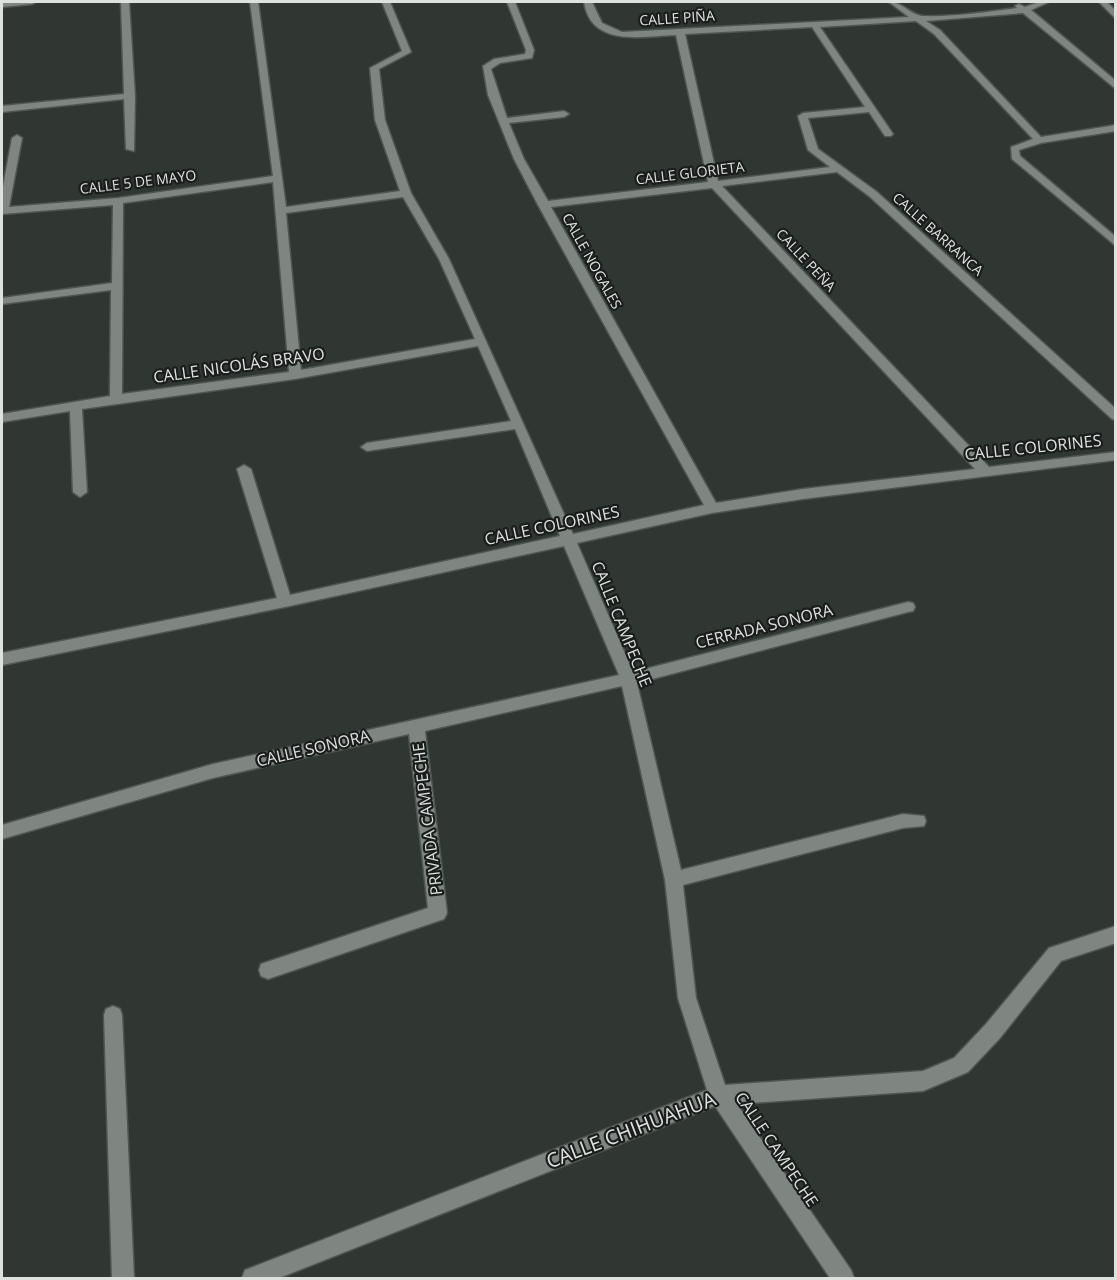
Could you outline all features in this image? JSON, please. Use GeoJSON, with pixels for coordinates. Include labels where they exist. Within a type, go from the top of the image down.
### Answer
{"type":"FeatureCollection","features":[{"type":"Feature","properties":{"kind":"street"},"geometry":{"type":"LineString","coordinates":[[2,4],[32,2]]}},
{"type":"Feature","properties":{"kind":"street"},"geometry":{"type":"LineString","coordinates":[[125,2],[131,149]]}},
{"type":"Feature","properties":{"kind":"street"},"geometry":{"type":"LineString","coordinates":[[254,2],[278,178],[295,375]]}},
{"type":"Feature","properties":{"kind":"street","name":"CALLE CAMPECHE"},"geometry":{"type":"LineString","coordinates":[[386,2],[407,52],[374,69],[380,120],[406,193],[444,259],[519,424],[628,679],[674,880],[687,998],[719,1095],[843,1278]]}},
{"type":"Feature","properties":{"kind":"street","name":"CALLE NOGALES"},"geometry":{"type":"LineString","coordinates":[[511,2],[530,50],[529,56],[497,61],[486,68],[487,77],[519,159],[712,508]]}},
{"type":"Feature","properties":{"kind":"street","name":"CALLE PIÑA"},"geometry":{"type":"LineString","coordinates":[[588,2],[590,13],[598,26],[608,32],[621,35],[920,20],[1024,10],[1045,2]]}},
{"type":"Feature","properties":{"kind":"street"},"geometry":{"type":"LineString","coordinates":[[892,2],[937,32],[1039,140]]}},
{"type":"Feature","properties":{"kind":"street"},"geometry":{"type":"LineString","coordinates":[[1014,2],[1047,26],[1116,86]]}},
{"type":"Feature","properties":{"kind":"street"},"geometry":{"type":"LineString","coordinates":[[1103,2],[1116,17]]}},
{"type":"Feature","properties":{"kind":"street"},"geometry":{"type":"LineString","coordinates":[[814,24],[888,134]]}},
{"type":"Feature","properties":{"kind":"street"},"geometry":{"type":"LineString","coordinates":[[680,31],[714,184]]}},
{"type":"Feature","properties":{"kind":"street"},"geometry":{"type":"LineString","coordinates":[[2,109],[130,96]]}},
{"type":"Feature","properties":{"kind":"street","name":"CALLE BARRANCA"},"geometry":{"type":"LineString","coordinates":[[872,109],[803,116],[813,150],[873,194],[1116,416]]}},
{"type":"Feature","properties":{"kind":"street"},"geometry":{"type":"LineString","coordinates":[[504,121],[564,114]]}},
{"type":"Feature","properties":{"kind":"street"},"geometry":{"type":"LineString","coordinates":[[1116,128],[1039,140],[1014,149],[1015,157],[1116,243]]}},
{"type":"Feature","properties":{"kind":"street"},"geometry":{"type":"LineString","coordinates":[[2,211],[17,138]]}},
{"type":"Feature","properties":{"kind":"street","name":"CALLE GLORIETA"},"geometry":{"type":"LineString","coordinates":[[543,205],[840,169]]}},
{"type":"Feature","properties":{"kind":"street","name":"CALLE 5 DE MAYO"},"geometry":{"type":"LineString","coordinates":[[2,211],[118,201],[278,178]]}},
{"type":"Feature","properties":{"kind":"street","name":"CALLE PEÑA"},"geometry":{"type":"LineString","coordinates":[[714,184],[984,470]]}},
{"type":"Feature","properties":{"kind":"street"},"geometry":{"type":"LineString","coordinates":[[280,211],[406,193]]}},
{"type":"Feature","properties":{"kind":"street"},"geometry":{"type":"LineString","coordinates":[[116,399],[118,201]]}},
{"type":"Feature","properties":{"kind":"street"},"geometry":{"type":"LineString","coordinates":[[2,301],[117,286]]}},
{"type":"Feature","properties":{"kind":"street","name":"CALLE NICOLÁS BRAVO"},"geometry":{"type":"LineString","coordinates":[[2,418],[116,399],[295,375],[480,342]]}},
{"type":"Feature","properties":{"kind":"street"},"geometry":{"type":"LineString","coordinates":[[76,406],[80,492]]}},
{"type":"Feature","properties":{"kind":"street"},"geometry":{"type":"LineString","coordinates":[[368,447],[519,424]]}},
{"type":"Feature","properties":{"kind":"street","name":"CALLE COLORINES"},"geometry":{"type":"LineString","coordinates":[[2,659],[285,602],[712,508],[984,470],[1116,456]]}},
{"type":"Feature","properties":{"kind":"street"},"geometry":{"type":"LineString","coordinates":[[244,470],[285,602]]}},
{"type":"Feature","properties":{"kind":"street","name":"CERRADA SONORA"},"geometry":{"type":"LineString","coordinates":[[628,679],[908,608]]}},
{"type":"Feature","properties":{"kind":"street","name":"CALLE SONORA"},"geometry":{"type":"LineString","coordinates":[[2,832],[213,771],[628,679]]}},
{"type":"Feature","properties":{"kind":"street","name":"PRIVADA CAMPECHE"},"geometry":{"type":"LineString","coordinates":[[268,970],[438,913],[416,725]]}},
{"type":"Feature","properties":{"kind":"street"},"geometry":{"type":"LineString","coordinates":[[674,880],[903,821],[918,821]]}},
{"type":"Feature","properties":{"kind":"street","name":"CALLE CHIHUAHUA"},"geometry":{"type":"LineString","coordinates":[[253,1278],[719,1095],[923,1081],[961,1065],[1056,954],[1116,934]]}},
{"type":"Feature","properties":{"kind":"street"},"geometry":{"type":"LineString","coordinates":[[113,1015],[123,1278]]}}]}
